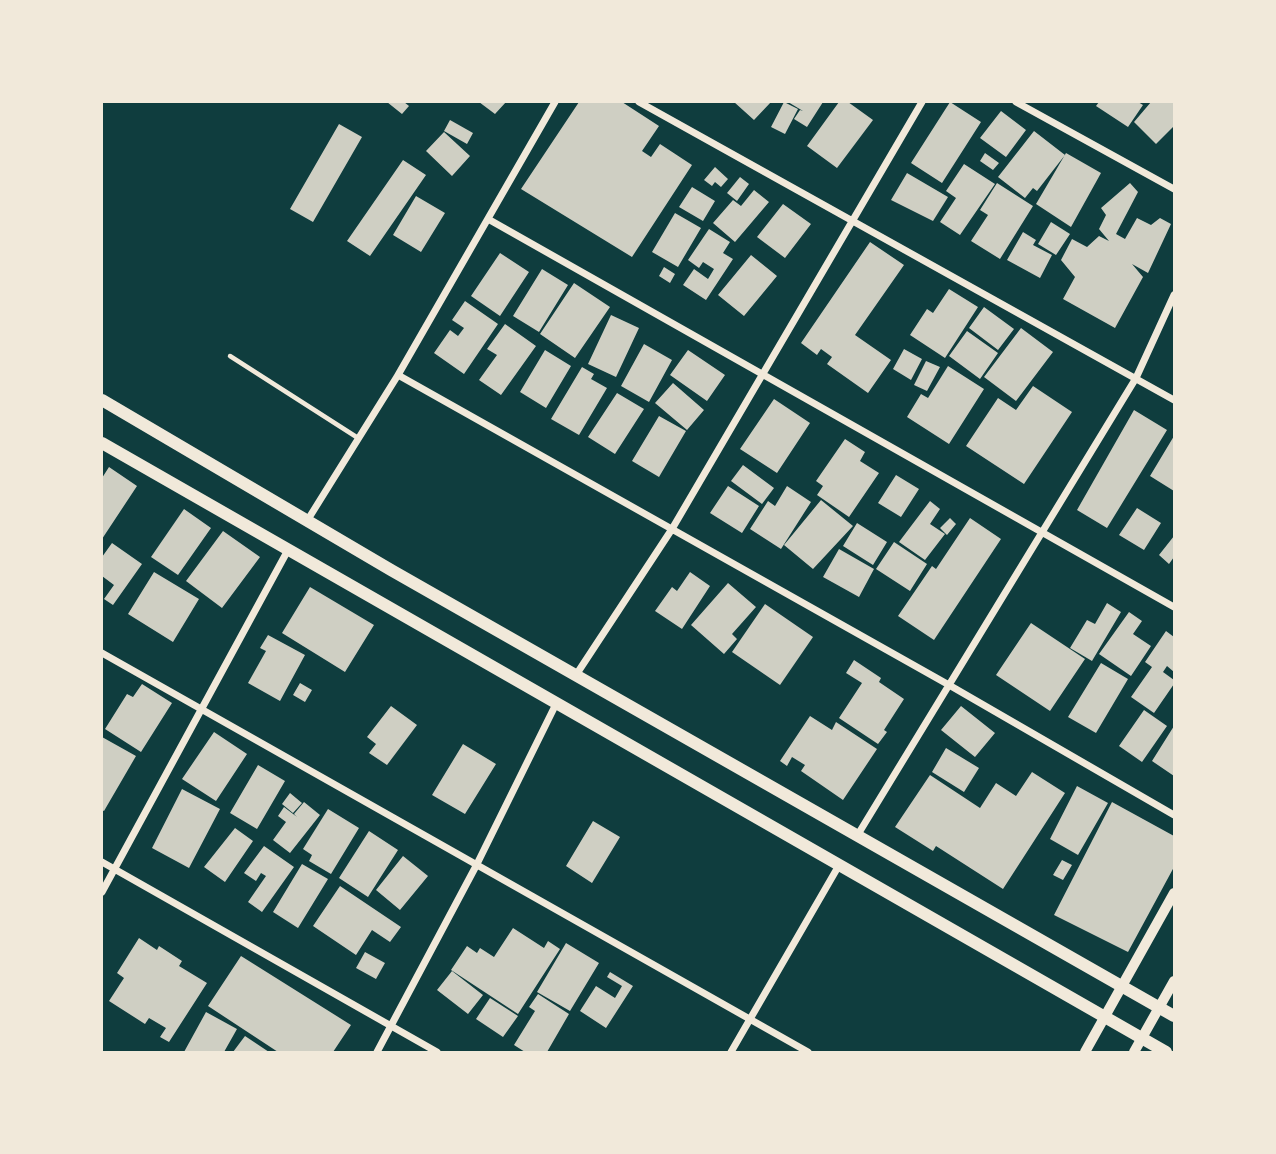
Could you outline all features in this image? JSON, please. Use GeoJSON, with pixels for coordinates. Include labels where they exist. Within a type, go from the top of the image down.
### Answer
{"type":"FeatureCollection","features":[{"type":"Feature","properties":{"kind":"main road"},"geometry":{"type":"LineString","coordinates":[[102,400],[307,521],[1174,1016]]}},
{"type":"Feature","properties":{"kind":"main road"},"geometry":{"type":"LineString","coordinates":[[102,443],[555,706],[1104,1020],[1166,1052]]}},
{"type":"Feature","properties":{"kind":"street"},"geometry":{"type":"LineString","coordinates":[[307,521],[398,375],[555,102]]}},
{"type":"Feature","properties":{"kind":"street"},"geometry":{"type":"LineString","coordinates":[[639,102],[1174,400]]}},
{"type":"Feature","properties":{"kind":"street"},"geometry":{"type":"LineString","coordinates":[[576,675],[672,529],[922,102]]}},
{"type":"Feature","properties":{"kind":"street"},"geometry":{"type":"LineString","coordinates":[[1016,102],[1174,189]]}},
{"type":"Feature","properties":{"kind":"street"},"geometry":{"type":"LineString","coordinates":[[488,219],[1174,607]]}},
{"type":"Feature","properties":{"kind":"street"},"geometry":{"type":"LineString","coordinates":[[857,836],[1136,378],[1174,295]]}},
{"type":"Feature","properties":{"kind":"street"},"geometry":{"type":"LineString","coordinates":[[398,375],[949,685],[1174,815]]}},
{"type":"Feature","properties":{"kind":"street"},"geometry":{"type":"LineString","coordinates":[[102,892],[288,550]]}},
{"type":"Feature","properties":{"kind":"street"},"geometry":{"type":"LineString","coordinates":[[102,653],[748,1021],[808,1052]]}},
{"type":"Feature","properties":{"kind":"street"},"geometry":{"type":"LineString","coordinates":[[377,1052],[476,866],[555,706]]}},
{"type":"Feature","properties":{"kind":"street"},"geometry":{"type":"LineString","coordinates":[[102,862],[437,1052]]}},
{"type":"Feature","properties":{"kind":"street"},"geometry":{"type":"LineString","coordinates":[[731,1052],[838,867]]}},
{"type":"Feature","properties":{"kind":"street"},"geometry":{"type":"LineString","coordinates":[[1085,1052],[1174,893]]}},
{"type":"Feature","properties":{"kind":"street"},"geometry":{"type":"LineString","coordinates":[[1134,1052],[1174,981]]}},
{"type":"Feature","properties":{"kind":"lane"},"geometry":{"type":"LineString","coordinates":[[230,356],[359,438]]}},
{"type":"Feature","properties":{"kind":"building"},"geometry":{"type":"Polygon","coordinates":[[[387,102],[404,102],[409,106],[402,114],[387,102]]]}},
{"type":"Feature","properties":{"kind":"building"},"geometry":{"type":"Polygon","coordinates":[[[479,102],[506,102],[495,114],[479,102]]]}},
{"type":"Feature","properties":{"kind":"building"},"geometry":{"type":"Polygon","coordinates":[[[579,102],[622,102],[659,126],[642,151],[651,157],[660,144],[692,165],[632,257],[521,189],[579,102]]]}},
{"type":"Feature","properties":{"kind":"building"},"geometry":{"type":"Polygon","coordinates":[[[734,102],[771,102],[754,120],[734,102]]]}},
{"type":"Feature","properties":{"kind":"building"},"geometry":{"type":"Polygon","coordinates":[[[784,102],[798,109],[785,134],[771,127],[784,102]]]}},
{"type":"Feature","properties":{"kind":"building"},"geometry":{"type":"Polygon","coordinates":[[[788,102],[823,102],[807,127],[794,119],[800,110],[803,111],[788,102]]]}},
{"type":"Feature","properties":{"kind":"building"},"geometry":{"type":"Polygon","coordinates":[[[839,102],[848,102],[873,120],[837,168],[807,146],[839,102]]]}},
{"type":"Feature","properties":{"kind":"building"},"geometry":{"type":"Polygon","coordinates":[[[950,102],[981,122],[942,183],[911,163],[950,102]]]}},
{"type":"Feature","properties":{"kind":"building"},"geometry":{"type":"Polygon","coordinates":[[[1099,102],[1138,102],[1143,105],[1128,127],[1096,106],[1099,102]]]}},
{"type":"Feature","properties":{"kind":"building"},"geometry":{"type":"Polygon","coordinates":[[[1151,102],[1174,102],[1174,126],[1156,144],[1134,122],[1151,102]]]}},
{"type":"Feature","properties":{"kind":"building"},"geometry":{"type":"Polygon","coordinates":[[[1001,111],[1026,130],[1006,157],[980,138],[1001,111]]]}},
{"type":"Feature","properties":{"kind":"building"},"geometry":{"type":"Polygon","coordinates":[[[450,120],[473,133],[467,144],[444,131],[450,120]]]}},
{"type":"Feature","properties":{"kind":"building"},"geometry":{"type":"Polygon","coordinates":[[[339,124],[362,137],[313,222],[290,209],[339,124]]]}},
{"type":"Feature","properties":{"kind":"building"},"geometry":{"type":"Polygon","coordinates":[[[1034,131],[1065,155],[1037,191],[1033,188],[1025,198],[998,177],[1034,131]]]}},
{"type":"Feature","properties":{"kind":"building"},"geometry":{"type":"Polygon","coordinates":[[[444,132],[470,156],[452,176],[426,151],[444,132]]]}},
{"type":"Feature","properties":{"kind":"building"},"geometry":{"type":"Polygon","coordinates":[[[985,153],[999,163],[993,170],[980,161],[985,153]]]}},
{"type":"Feature","properties":{"kind":"building"},"geometry":{"type":"Polygon","coordinates":[[[1066,153],[1101,173],[1071,227],[1036,204],[1066,153]]]}},
{"type":"Feature","properties":{"kind":"building"},"geometry":{"type":"Polygon","coordinates":[[[403,160],[426,175],[370,256],[347,241],[403,160]]]}},
{"type":"Feature","properties":{"kind":"building"},"geometry":{"type":"Polygon","coordinates":[[[964,164],[995,184],[960,235],[940,222],[956,198],[946,191],[964,164]]]}},
{"type":"Feature","properties":{"kind":"building"},"geometry":{"type":"Polygon","coordinates":[[[715,167],[728,179],[721,187],[715,182],[712,186],[704,180],[715,167]]]}},
{"type":"Feature","properties":{"kind":"building"},"geometry":{"type":"Polygon","coordinates":[[[907,173],[948,197],[933,221],[891,200],[907,173]]]}},
{"type":"Feature","properties":{"kind":"building"},"geometry":{"type":"Polygon","coordinates":[[[740,177],[749,184],[737,201],[727,193],[740,177]]]}},
{"type":"Feature","properties":{"kind":"building"},"geometry":{"type":"Polygon","coordinates":[[[997,183],[1033,206],[1000,259],[971,241],[988,215],[980,210],[997,183]]]}},
{"type":"Feature","properties":{"kind":"building"},"geometry":{"type":"Polygon","coordinates":[[[1130,183],[1138,192],[1116,234],[1125,239],[1137,218],[1151,225],[1160,218],[1171,224],[1148,273],[1132,264],[1143,277],[1115,328],[1063,299],[1075,277],[1061,260],[1072,239],[1087,247],[1099,236],[1109,241],[1099,229],[1106,215],[1101,208],[1130,183]]]}},
{"type":"Feature","properties":{"kind":"building"},"geometry":{"type":"Polygon","coordinates":[[[692,187],[715,201],[703,221],[679,207],[692,187]]]}},
{"type":"Feature","properties":{"kind":"building"},"geometry":{"type":"Polygon","coordinates":[[[754,190],[769,202],[735,242],[713,223],[733,200],[741,206],[754,190]]]}},
{"type":"Feature","properties":{"kind":"building"},"geometry":{"type":"Polygon","coordinates":[[[416,196],[445,213],[421,252],[393,235],[416,196]]]}},
{"type":"Feature","properties":{"kind":"building"},"geometry":{"type":"Polygon","coordinates":[[[783,204],[811,224],[785,258],[757,237],[783,204]]]}},
{"type":"Feature","properties":{"kind":"building"},"geometry":{"type":"Polygon","coordinates":[[[675,213],[701,228],[678,267],[652,252],[675,213]]]}},
{"type":"Feature","properties":{"kind":"building"},"geometry":{"type":"Polygon","coordinates":[[[1051,222],[1070,234],[1056,255],[1038,244],[1051,222]]]}},
{"type":"Feature","properties":{"kind":"building"},"geometry":{"type":"Polygon","coordinates":[[[709,229],[730,242],[723,253],[733,259],[706,300],[683,285],[694,269],[708,279],[714,269],[703,262],[699,268],[688,260],[709,229]]]}},
{"type":"Feature","properties":{"kind":"building"},"geometry":{"type":"Polygon","coordinates":[[[1023,232],[1036,240],[1033,245],[1052,255],[1040,278],[1007,260],[1023,232]]]}},
{"type":"Feature","properties":{"kind":"building"},"geometry":{"type":"Polygon","coordinates":[[[870,242],[904,265],[855,335],[891,360],[868,393],[827,364],[832,357],[821,349],[817,355],[801,343],[870,242]]]}},
{"type":"Feature","properties":{"kind":"building"},"geometry":{"type":"Polygon","coordinates":[[[500,253],[529,272],[500,316],[471,296],[500,253]]]}},
{"type":"Feature","properties":{"kind":"building"},"geometry":{"type":"Polygon","coordinates":[[[751,255],[777,276],[744,316],[718,295],[751,255]]]}},
{"type":"Feature","properties":{"kind":"building"},"geometry":{"type":"Polygon","coordinates":[[[664,267],[675,274],[670,283],[659,276],[664,267]]]}},
{"type":"Feature","properties":{"kind":"building"},"geometry":{"type":"Polygon","coordinates":[[[542,269],[568,285],[539,332],[513,316],[542,269]]]}},
{"type":"Feature","properties":{"kind":"building"},"geometry":{"type":"Polygon","coordinates":[[[574,283],[610,307],[575,358],[540,334],[574,283]]]}},
{"type":"Feature","properties":{"kind":"building"},"geometry":{"type":"Polygon","coordinates":[[[949,289],[978,307],[945,358],[910,335],[927,309],[933,313],[949,289]]]}},
{"type":"Feature","properties":{"kind":"building"},"geometry":{"type":"Polygon","coordinates":[[[465,301],[498,324],[464,374],[434,353],[450,330],[458,336],[464,328],[452,320],[465,301]]]}},
{"type":"Feature","properties":{"kind":"building"},"geometry":{"type":"Polygon","coordinates":[[[984,307],[1014,329],[998,350],[969,328],[984,307]]]}},
{"type":"Feature","properties":{"kind":"building"},"geometry":{"type":"Polygon","coordinates":[[[611,315],[639,328],[616,377],[588,364],[611,315]]]}},
{"type":"Feature","properties":{"kind":"building"},"geometry":{"type":"Polygon","coordinates":[[[505,324],[536,346],[501,395],[479,380],[497,355],[487,349],[505,324]]]}},
{"type":"Feature","properties":{"kind":"building"},"geometry":{"type":"Polygon","coordinates":[[[1021,328],[1053,352],[1016,401],[984,377],[1021,328]]]}},
{"type":"Feature","properties":{"kind":"building"},"geometry":{"type":"Polygon","coordinates":[[[967,331],[998,353],[980,379],[949,356],[967,331]]]}},
{"type":"Feature","properties":{"kind":"building"},"geometry":{"type":"Polygon","coordinates":[[[644,344],[672,360],[649,402],[621,386],[644,344]]]}},
{"type":"Feature","properties":{"kind":"building"},"geometry":{"type":"Polygon","coordinates":[[[904,349],[922,359],[911,380],[893,369],[904,349]]]}},
{"type":"Feature","properties":{"kind":"building"},"geometry":{"type":"Polygon","coordinates":[[[545,350],[571,366],[546,408],[520,392],[545,350]]]}},
{"type":"Feature","properties":{"kind":"building"},"geometry":{"type":"Polygon","coordinates":[[[688,350],[725,375],[707,401],[670,375],[688,350]]]}},
{"type":"Feature","properties":{"kind":"building"},"geometry":{"type":"Polygon","coordinates":[[[926,361],[940,367],[927,391],[914,385],[926,361]]]}},
{"type":"Feature","properties":{"kind":"building"},"geometry":{"type":"Polygon","coordinates":[[[948,366],[984,389],[949,444],[907,417],[921,394],[928,398],[948,366]]]}},
{"type":"Feature","properties":{"kind":"building"},"geometry":{"type":"Polygon","coordinates":[[[582,367],[594,374],[591,379],[607,388],[579,435],[551,419],[582,367]]]}},
{"type":"Feature","properties":{"kind":"building"},"geometry":{"type":"Polygon","coordinates":[[[673,383],[704,410],[687,430],[655,403],[673,383]]]}},
{"type":"Feature","properties":{"kind":"building"},"geometry":{"type":"Polygon","coordinates":[[[1033,386],[1072,412],[1024,484],[966,446],[998,398],[1016,410],[1033,386]]]}},
{"type":"Feature","properties":{"kind":"building"},"geometry":{"type":"Polygon","coordinates":[[[617,393],[644,409],[615,454],[588,437],[617,393]]]}},
{"type":"Feature","properties":{"kind":"building"},"geometry":{"type":"Polygon","coordinates":[[[774,399],[810,423],[777,473],[740,449],[774,399]]]}},
{"type":"Feature","properties":{"kind":"building"},"geometry":{"type":"Polygon","coordinates":[[[1134,410],[1167,430],[1107,528],[1077,510],[1134,410]]]}},
{"type":"Feature","properties":{"kind":"building"},"geometry":{"type":"Polygon","coordinates":[[[659,416],[686,431],[659,477],[632,461],[659,416]]]}},
{"type":"Feature","properties":{"kind":"building"},"geometry":{"type":"Polygon","coordinates":[[[1174,436],[1174,491],[1150,476],[1174,436]]]}},
{"type":"Feature","properties":{"kind":"building"},"geometry":{"type":"Polygon","coordinates":[[[845,439],[865,452],[860,461],[879,473],[849,517],[817,495],[823,486],[816,481],[845,439]]]}},
{"type":"Feature","properties":{"kind":"building"},"geometry":{"type":"Polygon","coordinates":[[[743,465],[774,488],[762,504],[731,481],[743,465]]]}},
{"type":"Feature","properties":{"kind":"building"},"geometry":{"type":"Polygon","coordinates":[[[109,467],[137,486],[102,539],[102,478],[109,467]]]}},
{"type":"Feature","properties":{"kind":"building"},"geometry":{"type":"Polygon","coordinates":[[[896,475],[919,489],[901,517],[878,503],[896,475]]]}},
{"type":"Feature","properties":{"kind":"building"},"geometry":{"type":"Polygon","coordinates":[[[728,486],[759,506],[742,533],[710,513],[728,486]]]}},
{"type":"Feature","properties":{"kind":"building"},"geometry":{"type":"Polygon","coordinates":[[[787,486],[811,502],[781,549],[750,529],[768,501],[775,506],[787,486]]]}},
{"type":"Feature","properties":{"kind":"building"},"geometry":{"type":"Polygon","coordinates":[[[821,500],[853,526],[813,569],[784,545],[821,500]]]}},
{"type":"Feature","properties":{"kind":"building"},"geometry":{"type":"Polygon","coordinates":[[[930,501],[940,509],[930,524],[945,534],[925,560],[899,542],[930,501]]]}},
{"type":"Feature","properties":{"kind":"building"},"geometry":{"type":"Polygon","coordinates":[[[1137,508],[1161,523],[1144,550],[1119,535],[1137,508]]]}},
{"type":"Feature","properties":{"kind":"building"},"geometry":{"type":"Polygon","coordinates":[[[184,509],[211,528],[178,575],[151,557],[184,509]]]}},
{"type":"Feature","properties":{"kind":"building"},"geometry":{"type":"Polygon","coordinates":[[[950,518],[956,524],[947,535],[940,528],[950,518]]]}},
{"type":"Feature","properties":{"kind":"building"},"geometry":{"type":"Polygon","coordinates":[[[970,518],[1001,539],[934,640],[898,616],[932,566],[936,569],[970,518]]]}},
{"type":"Feature","properties":{"kind":"building"},"geometry":{"type":"Polygon","coordinates":[[[857,523],[887,542],[873,565],[843,546],[857,523]]]}},
{"type":"Feature","properties":{"kind":"building"},"geometry":{"type":"Polygon","coordinates":[[[223,531],[260,557],[222,608],[186,581],[223,531]]]}},
{"type":"Feature","properties":{"kind":"building"},"geometry":{"type":"Polygon","coordinates":[[[1174,536],[1174,557],[1169,564],[1159,555],[1174,536]]]}},
{"type":"Feature","properties":{"kind":"building"},"geometry":{"type":"Polygon","coordinates":[[[894,542],[927,564],[910,591],[876,569],[894,542]]]}},
{"type":"Feature","properties":{"kind":"building"},"geometry":{"type":"Polygon","coordinates":[[[112,543],[142,564],[113,605],[104,599],[114,585],[102,576],[102,557],[112,543]]]}},
{"type":"Feature","properties":{"kind":"building"},"geometry":{"type":"Polygon","coordinates":[[[839,549],[874,569],[859,597],[823,577],[839,549]]]}},
{"type":"Feature","properties":{"kind":"building"},"geometry":{"type":"Polygon","coordinates":[[[154,572],[199,599],[173,642],[128,614],[154,572]]]}},
{"type":"Feature","properties":{"kind":"building"},"geometry":{"type":"Polygon","coordinates":[[[690,572],[710,586],[682,629],[655,611],[672,587],[677,591],[690,572]]]}},
{"type":"Feature","properties":{"kind":"building"},"geometry":{"type":"Polygon","coordinates":[[[728,583],[756,607],[732,634],[737,639],[724,654],[691,625],[728,583]]]}},
{"type":"Feature","properties":{"kind":"building"},"geometry":{"type":"Polygon","coordinates":[[[310,587],[374,625],[345,672],[282,633],[310,587]]]}},
{"type":"Feature","properties":{"kind":"building"},"geometry":{"type":"Polygon","coordinates":[[[1107,603],[1121,612],[1092,661],[1070,648],[1087,620],[1095,624],[1107,603]]]}},
{"type":"Feature","properties":{"kind":"building"},"geometry":{"type":"Polygon","coordinates":[[[765,604],[813,637],[780,685],[732,652],[765,604]]]}},
{"type":"Feature","properties":{"kind":"building"},"geometry":{"type":"Polygon","coordinates":[[[1129,612],[1142,621],[1133,634],[1151,646],[1131,676],[1099,654],[1129,612]]]}},
{"type":"Feature","properties":{"kind":"building"},"geometry":{"type":"Polygon","coordinates":[[[1031,623],[1085,659],[1050,711],[996,675],[1031,623]]]}},
{"type":"Feature","properties":{"kind":"building"},"geometry":{"type":"Polygon","coordinates":[[[1166,631],[1174,637],[1174,672],[1167,666],[1163,672],[1174,680],[1174,684],[1154,713],[1131,697],[1152,667],[1145,662],[1166,631]]]}},
{"type":"Feature","properties":{"kind":"building"},"geometry":{"type":"Polygon","coordinates":[[[268,635],[305,655],[280,701],[248,683],[266,651],[260,648],[268,635]]]}},
{"type":"Feature","properties":{"kind":"building"},"geometry":{"type":"Polygon","coordinates":[[[854,660],[881,678],[879,682],[904,699],[878,744],[839,718],[862,683],[846,673],[854,660]]]}},
{"type":"Feature","properties":{"kind":"building"},"geometry":{"type":"Polygon","coordinates":[[[1101,663],[1128,679],[1096,733],[1068,717],[1101,663]]]}},
{"type":"Feature","properties":{"kind":"building"},"geometry":{"type":"Polygon","coordinates":[[[300,683],[312,690],[305,702],[293,695],[300,683]]]}},
{"type":"Feature","properties":{"kind":"building"},"geometry":{"type":"Polygon","coordinates":[[[142,684],[172,703],[141,752],[105,729],[127,694],[133,697],[142,684]]]}},
{"type":"Feature","properties":{"kind":"building"},"geometry":{"type":"Polygon","coordinates":[[[391,706],[417,725],[387,765],[369,753],[376,744],[367,737],[391,706]]]}},
{"type":"Feature","properties":{"kind":"building"},"geometry":{"type":"Polygon","coordinates":[[[961,706],[995,733],[975,757],[941,730],[961,706]]]}},
{"type":"Feature","properties":{"kind":"building"},"geometry":{"type":"Polygon","coordinates":[[[1144,710],[1167,726],[1142,762],[1119,746],[1144,710]]]}},
{"type":"Feature","properties":{"kind":"building"},"geometry":{"type":"Polygon","coordinates":[[[810,716],[832,730],[836,722],[877,749],[843,800],[801,771],[805,765],[792,757],[787,766],[780,761],[810,716]]]}},
{"type":"Feature","properties":{"kind":"building"},"geometry":{"type":"Polygon","coordinates":[[[1174,726],[1174,776],[1152,761],[1174,726]]]}},
{"type":"Feature","properties":{"kind":"building"},"geometry":{"type":"Polygon","coordinates":[[[214,732],[247,754],[216,801],[182,779],[214,732]]]}},
{"type":"Feature","properties":{"kind":"building"},"geometry":{"type":"Polygon","coordinates":[[[102,737],[136,756],[104,811],[102,810],[102,737]]]}},
{"type":"Feature","properties":{"kind":"building"},"geometry":{"type":"Polygon","coordinates":[[[463,744],[496,764],[465,814],[432,795],[463,744]]]}},
{"type":"Feature","properties":{"kind":"building"},"geometry":{"type":"Polygon","coordinates":[[[946,748],[979,768],[964,792],[932,772],[946,748]]]}},
{"type":"Feature","properties":{"kind":"building"},"geometry":{"type":"Polygon","coordinates":[[[258,765],[285,781],[257,829],[230,813],[258,765]]]}},
{"type":"Feature","properties":{"kind":"building"},"geometry":{"type":"Polygon","coordinates":[[[1032,772],[1065,793],[1003,889],[936,846],[933,851],[895,827],[930,775],[980,808],[996,783],[1016,796],[1032,772]]]}},
{"type":"Feature","properties":{"kind":"building"},"geometry":{"type":"Polygon","coordinates":[[[1077,786],[1108,803],[1078,855],[1050,839],[1077,786]]]}},
{"type":"Feature","properties":{"kind":"building"},"geometry":{"type":"Polygon","coordinates":[[[182,789],[220,809],[189,868],[152,848],[182,789]]]}},
{"type":"Feature","properties":{"kind":"building"},"geometry":{"type":"Polygon","coordinates":[[[290,793],[302,803],[293,813],[282,804],[290,793]]]}},
{"type":"Feature","properties":{"kind":"building"},"geometry":{"type":"Polygon","coordinates":[[[304,802],[320,815],[290,853],[273,840],[286,822],[278,816],[284,807],[297,817],[294,814],[304,802]]]}},
{"type":"Feature","properties":{"kind":"building"},"geometry":{"type":"Polygon","coordinates":[[[1112,802],[1174,836],[1174,867],[1128,952],[1054,915],[1112,802]]]}},
{"type":"Feature","properties":{"kind":"building"},"geometry":{"type":"Polygon","coordinates":[[[328,809],[359,828],[331,874],[309,861],[312,855],[303,849],[328,809]]]}},
{"type":"Feature","properties":{"kind":"building"},"geometry":{"type":"Polygon","coordinates":[[[593,821],[620,837],[592,883],[566,866],[593,821]]]}},
{"type":"Feature","properties":{"kind":"building"},"geometry":{"type":"Polygon","coordinates":[[[235,828],[253,841],[225,882],[204,867],[235,828]]]}},
{"type":"Feature","properties":{"kind":"building"},"geometry":{"type":"Polygon","coordinates":[[[369,831],[398,850],[368,897],[339,878],[369,831]]]}},
{"type":"Feature","properties":{"kind":"building"},"geometry":{"type":"Polygon","coordinates":[[[264,846],[294,867],[262,912],[248,902],[266,876],[261,873],[256,881],[244,873],[264,846]]]}},
{"type":"Feature","properties":{"kind":"building"},"geometry":{"type":"Polygon","coordinates":[[[403,856],[428,876],[400,910],[376,890],[403,856]]]}},
{"type":"Feature","properties":{"kind":"building"},"geometry":{"type":"Polygon","coordinates":[[[1062,860],[1072,865],[1063,880],[1053,875],[1062,860]]]}},
{"type":"Feature","properties":{"kind":"building"},"geometry":{"type":"Polygon","coordinates":[[[302,864],[328,879],[298,928],[273,912],[302,864]]]}},
{"type":"Feature","properties":{"kind":"building"},"geometry":{"type":"Polygon","coordinates":[[[340,886],[401,927],[390,942],[372,930],[356,955],[313,926],[340,886]]]}},
{"type":"Feature","properties":{"kind":"building"},"geometry":{"type":"Polygon","coordinates":[[[513,928],[544,948],[548,941],[560,949],[518,1014],[451,970],[467,946],[477,953],[480,948],[494,957],[513,928]]]}},
{"type":"Feature","properties":{"kind":"building"},"geometry":{"type":"Polygon","coordinates":[[[139,938],[157,950],[159,946],[182,961],[179,966],[207,983],[169,1042],[160,1037],[166,1028],[149,1018],[145,1024],[109,1001],[124,978],[117,973],[139,938]]]}},
{"type":"Feature","properties":{"kind":"building"},"geometry":{"type":"Polygon","coordinates":[[[566,943],[599,963],[570,1011],[537,992],[566,943]]]}},
{"type":"Feature","properties":{"kind":"building"},"geometry":{"type":"Polygon","coordinates":[[[365,952],[385,963],[376,979],[356,968],[365,952]]]}},
{"type":"Feature","properties":{"kind":"building"},"geometry":{"type":"Polygon","coordinates":[[[241,956],[351,1025],[333,1052],[278,1052],[208,1006],[241,956]]]}},
{"type":"Feature","properties":{"kind":"building"},"geometry":{"type":"Polygon","coordinates":[[[452,971],[483,995],[468,1014],[437,990],[452,971]]]}},
{"type":"Feature","properties":{"kind":"building"},"geometry":{"type":"Polygon","coordinates":[[[610,972],[633,986],[606,1028],[580,1011],[596,986],[615,998],[622,986],[607,977],[610,972]]]}},
{"type":"Feature","properties":{"kind":"building"},"geometry":{"type":"Polygon","coordinates":[[[538,994],[569,1014],[547,1052],[525,1052],[514,1045],[535,1011],[529,1007],[538,994]]]}},
{"type":"Feature","properties":{"kind":"building"},"geometry":{"type":"Polygon","coordinates":[[[490,998],[518,1016],[503,1037],[476,1019],[490,998]]]}},
{"type":"Feature","properties":{"kind":"building"},"geometry":{"type":"Polygon","coordinates":[[[206,1012],[237,1029],[224,1052],[184,1052],[206,1012]]]}},
{"type":"Feature","properties":{"kind":"building"},"geometry":{"type":"Polygon","coordinates":[[[245,1036],[269,1052],[233,1052],[245,1036]]]}}]}
